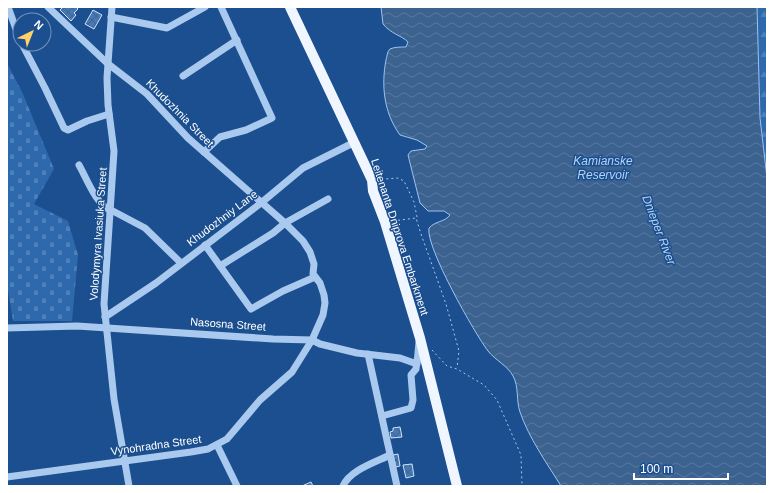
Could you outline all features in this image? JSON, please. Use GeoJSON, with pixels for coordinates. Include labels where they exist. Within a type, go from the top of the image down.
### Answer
{"type":"FeatureCollection","features":[{"type":"Feature","properties":{"kind":"main road","name":"Leitenanta Dniprova Embarkment"},"geometry":{"type":"LineString","coordinates":[[290,7],[367,169],[385,222],[420,338],[457,486]]}},
{"type":"Feature","properties":{"kind":"street"},"geometry":{"type":"LineString","coordinates":[[8,7],[12,18]]}},
{"type":"Feature","properties":{"kind":"street","name":"Khudozhnia Street"},"geometry":{"type":"LineString","coordinates":[[48,7],[107,63],[147,94],[204,152],[261,203]]}},
{"type":"Feature","properties":{"kind":"street","name":"Volodymyra Ivasiuka Street"},"geometry":{"type":"LineString","coordinates":[[112,7],[107,63],[109,114],[114,151],[111,210],[104,280],[105,317],[114,399],[129,486]]}},
{"type":"Feature","properties":{"kind":"street"},"geometry":{"type":"LineString","coordinates":[[111,17],[167,28],[205,7]]}},
{"type":"Feature","properties":{"kind":"street"},"geometry":{"type":"LineString","coordinates":[[204,152],[220,137],[246,130],[272,118],[221,7]]}},
{"type":"Feature","properties":{"kind":"street"},"geometry":{"type":"LineString","coordinates":[[184,76],[237,40]]}},
{"type":"Feature","properties":{"kind":"street"},"geometry":{"type":"LineString","coordinates":[[26,52],[64,128],[68,130],[86,121],[109,114]]}},
{"type":"Feature","properties":{"kind":"street","name":"Khudozhniy Lane"},"geometry":{"type":"LineString","coordinates":[[105,317],[145,292],[311,163],[355,142]]}},
{"type":"Feature","properties":{"kind":"street"},"geometry":{"type":"LineString","coordinates":[[79,165],[100,203],[105,209],[111,210],[144,228],[182,263]]}},
{"type":"Feature","properties":{"kind":"street"},"geometry":{"type":"LineString","coordinates":[[220,266],[273,233],[285,223],[328,199]]}},
{"type":"Feature","properties":{"kind":"street","name":"Vynohradna Street"},"geometry":{"type":"LineString","coordinates":[[7,477],[191,452],[217,445],[227,439],[260,400],[292,372],[312,340],[323,315],[325,303],[322,289],[316,276],[313,274],[314,264],[310,252],[285,223],[261,203]]}},
{"type":"Feature","properties":{"kind":"street"},"geometry":{"type":"LineString","coordinates":[[205,245],[251,309],[283,291],[316,276]]}},
{"type":"Feature","properties":{"kind":"street","name":"Nasosna Street"},"geometry":{"type":"LineString","coordinates":[[7,328],[77,326],[106,329],[312,340],[320,344],[368,354],[400,358],[417,364],[420,338]]}},
{"type":"Feature","properties":{"kind":"street"},"geometry":{"type":"LineString","coordinates":[[382,416],[411,408],[413,400],[411,375],[416,369],[420,338]]}},
{"type":"Feature","properties":{"kind":"street"},"geometry":{"type":"LineString","coordinates":[[368,354],[397,486]]}},
{"type":"Feature","properties":{"kind":"street"},"geometry":{"type":"LineString","coordinates":[[217,445],[238,486]]}},
{"type":"Feature","properties":{"kind":"street"},"geometry":{"type":"LineString","coordinates":[[343,486],[346,480],[390,455]]}},
{"type":"Feature","properties":{"kind":"path"},"geometry":{"type":"LineString","coordinates":[[367,169],[386,179],[402,179],[412,197],[416,218],[438,277],[459,351],[457,368]]}},
{"type":"Feature","properties":{"kind":"path"},"geometry":{"type":"LineString","coordinates":[[385,222],[416,218]]}},
{"type":"Feature","properties":{"kind":"path"},"geometry":{"type":"LineString","coordinates":[[431,349],[447,366],[457,368],[484,385],[498,400],[522,455],[522,486]]}},
{"type":"Feature","properties":{"kind":"green space"},"geometry":{"type":"Polygon","coordinates":[[[757,7],[767,7],[767,178],[760,118],[757,7]]]}},
{"type":"Feature","properties":{"kind":"green space"},"geometry":{"type":"Polygon","coordinates":[[[7,63],[23,94],[54,169],[34,204],[68,221],[78,255],[72,321],[13,321],[7,284],[7,63]]]}},
{"type":"Feature","properties":{"kind":"water","name":"Kamianske Reservoir"},"geometry":{"type":"Polygon","coordinates":[[[381,7],[757,7],[760,118],[767,178],[767,486],[561,486],[538,450],[524,422],[519,408],[515,380],[511,372],[488,351],[482,342],[452,290],[435,252],[430,238],[429,228],[450,215],[444,211],[428,211],[420,203],[408,155],[411,151],[425,149],[427,146],[417,140],[400,135],[390,118],[384,89],[386,60],[389,50],[392,48],[406,47],[408,42],[389,30],[383,24],[381,7]]]}},
{"type":"Feature","properties":{"kind":"building"},"geometry":{"type":"Polygon","coordinates":[[[63,7],[76,7],[78,9],[74,13],[76,15],[71,21],[60,10],[63,7]]]}},
{"type":"Feature","properties":{"kind":"building"},"geometry":{"type":"Polygon","coordinates":[[[93,10],[102,15],[94,29],[85,24],[93,10]]]}},
{"type":"Feature","properties":{"kind":"building"},"geometry":{"type":"Polygon","coordinates":[[[400,427],[402,437],[391,438],[390,432],[393,431],[393,428],[400,427]]]}},
{"type":"Feature","properties":{"kind":"building"},"geometry":{"type":"Polygon","coordinates":[[[398,454],[400,466],[396,467],[393,455],[398,454]]]}},
{"type":"Feature","properties":{"kind":"building"},"geometry":{"type":"Polygon","coordinates":[[[412,464],[414,476],[406,478],[403,465],[412,464]]]}},
{"type":"Feature","properties":{"kind":"building"},"geometry":{"type":"Polygon","coordinates":[[[311,482],[313,486],[302,486],[311,482]]]}},
{"type":"Feature","properties":{"kind":"water label","name":"Dnieper River"},"geometry":{"type":"Point","coordinates":[659,230]}}]}
